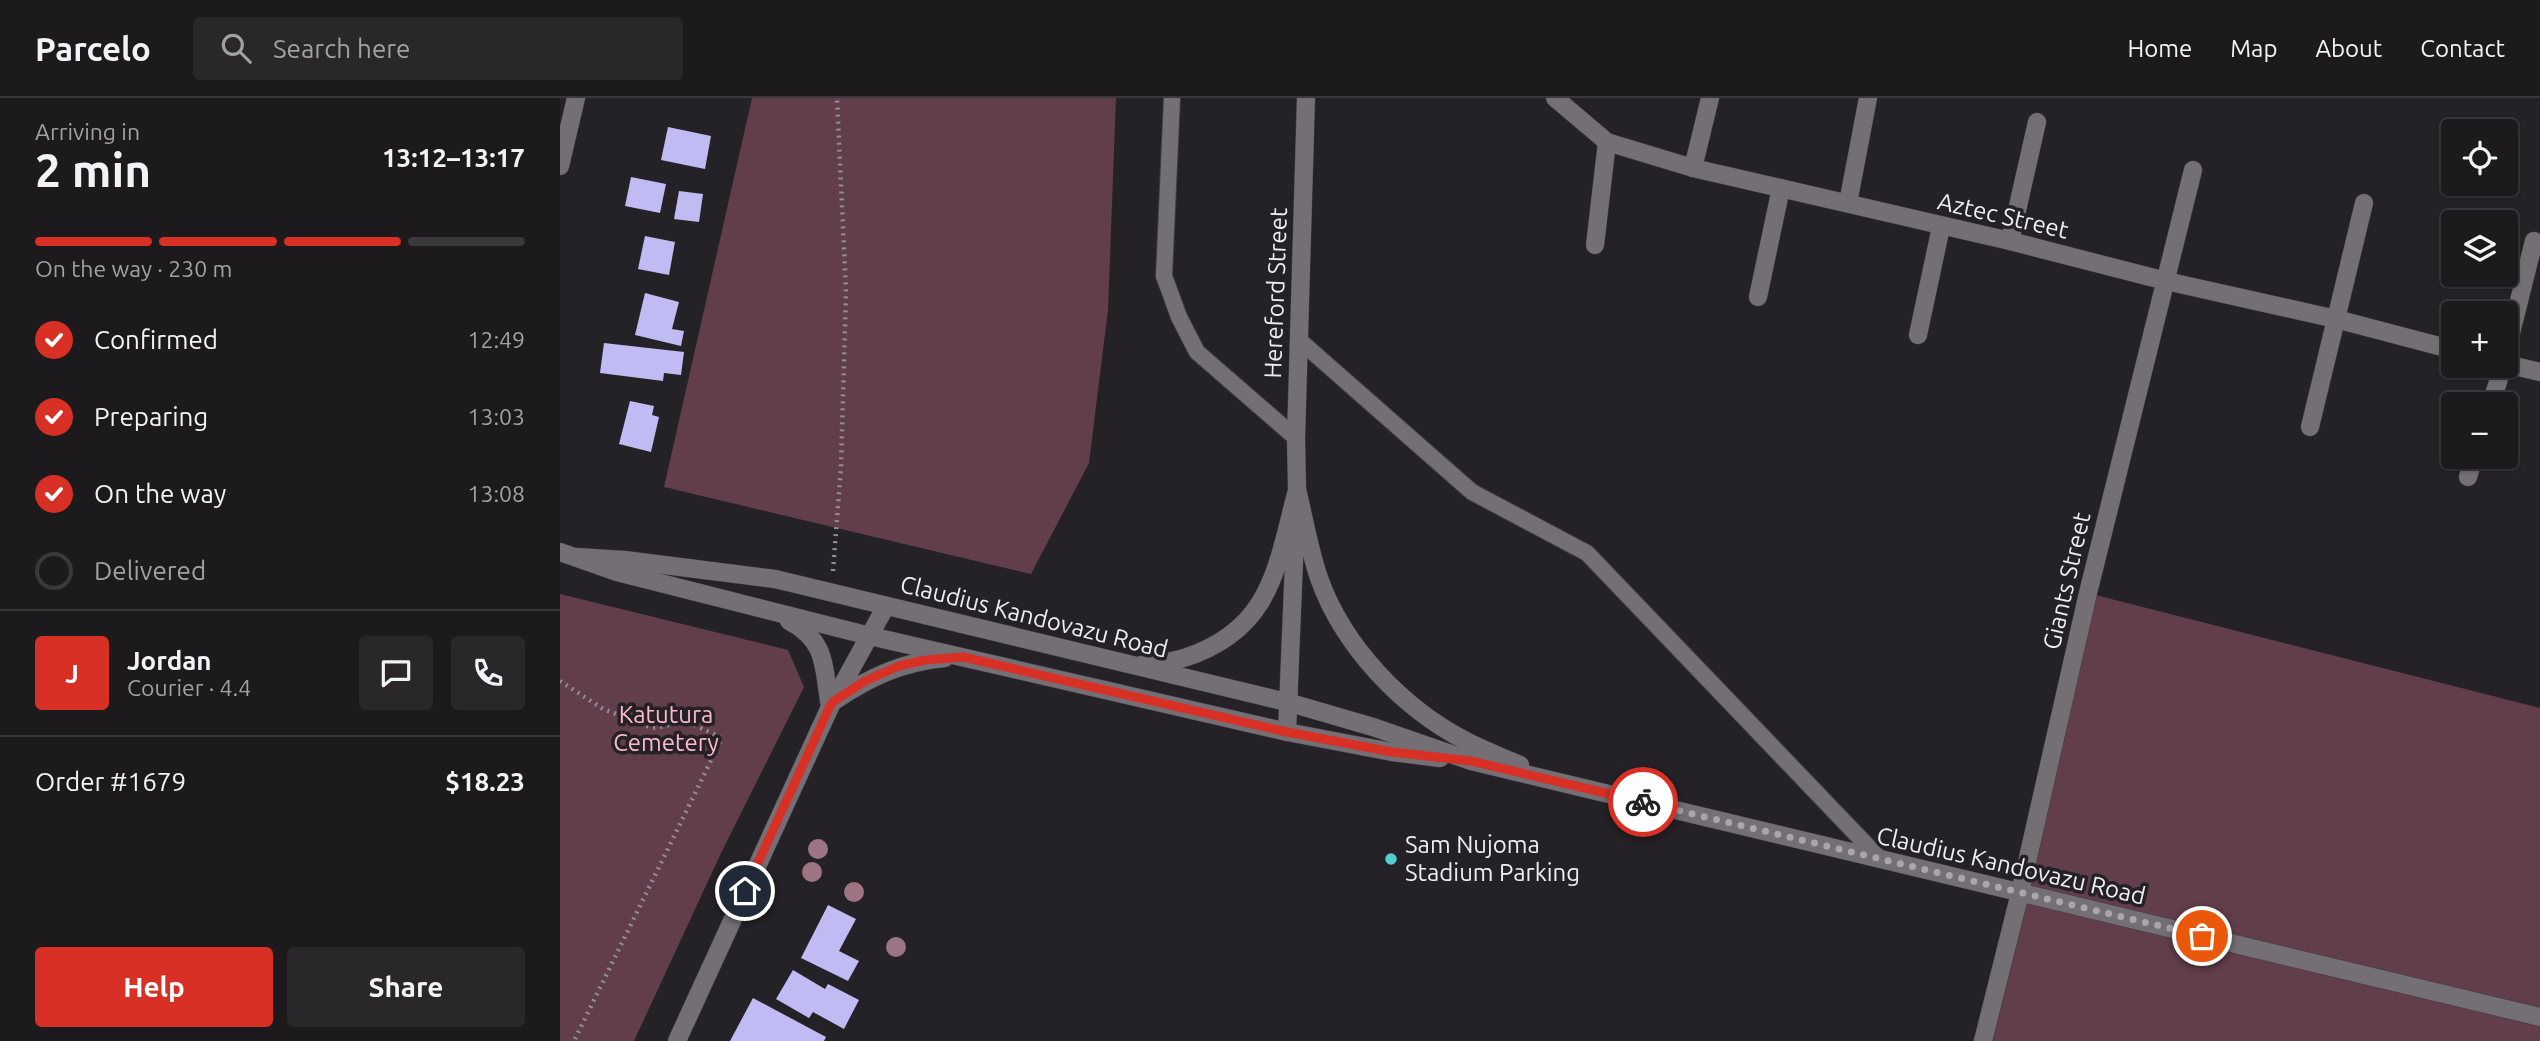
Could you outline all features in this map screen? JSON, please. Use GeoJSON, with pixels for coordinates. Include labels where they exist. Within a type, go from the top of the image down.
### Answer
{"type":"FeatureCollection","features":[{"type":"Feature","properties":{"kind":"street"},"geometry":{"type":"LineString","coordinates":[[560,166],[576,98]]}},
{"type":"Feature","properties":{"kind":"street","name":"Hereford Street"},"geometry":{"type":"LineString","coordinates":[[1297,489],[1296,438],[1306,98]]}},
{"type":"Feature","properties":{"kind":"street","name":"Aztec Street"},"geometry":{"type":"LineString","coordinates":[[1555,98],[1607,142],[1693,168],[2010,241],[2441,347]]}},
{"type":"Feature","properties":{"kind":"street"},"geometry":{"type":"LineString","coordinates":[[1693,168],[1710,98]]}},
{"type":"Feature","properties":{"kind":"street"},"geometry":{"type":"LineString","coordinates":[[1848,204],[1868,98]]}},
{"type":"Feature","properties":{"kind":"street"},"geometry":{"type":"LineString","coordinates":[[2010,241],[2037,122]]}},
{"type":"Feature","properties":{"kind":"street"},"geometry":{"type":"LineString","coordinates":[[1595,245],[1607,142]]}},
{"type":"Feature","properties":{"kind":"street","name":"Giants Street"},"geometry":{"type":"LineString","coordinates":[[1983,1041],[2020,893],[2088,593],[2193,170]]}},
{"type":"Feature","properties":{"kind":"street"},"geometry":{"type":"LineString","coordinates":[[1758,297],[1781,188]]}},
{"type":"Feature","properties":{"kind":"street"},"geometry":{"type":"LineString","coordinates":[[2310,427],[2364,204]]}},
{"type":"Feature","properties":{"kind":"street"},"geometry":{"type":"LineString","coordinates":[[1918,335],[1941,227]]}},
{"type":"Feature","properties":{"kind":"street"},"geometry":{"type":"LineString","coordinates":[[2518,305],[2534,241]]}},
{"type":"Feature","properties":{"kind":"street"},"geometry":{"type":"LineString","coordinates":[[2518,368],[2540,372]]}},
{"type":"Feature","properties":{"kind":"street"},"geometry":{"type":"LineString","coordinates":[[2468,477],[2470,469]]}},
{"type":"Feature","properties":{"kind":"street"},"geometry":{"type":"LineString","coordinates":[[1131,666],[1183,659],[1234,635],[1253,615],[1276,574],[1297,489]]}},
{"type":"Feature","properties":{"kind":"street"},"geometry":{"type":"LineString","coordinates":[[1287,732],[1297,489]]}},
{"type":"Feature","properties":{"kind":"street"},"geometry":{"type":"LineString","coordinates":[[1297,489],[1318,577],[1351,643],[1385,680],[1426,715],[1465,740],[1560,782]]}},
{"type":"Feature","properties":{"kind":"street","name":"Claudius Kandovazu Road"},"geometry":{"type":"LineString","coordinates":[[569,555],[775,579],[1287,702],[1373,727],[1471,761],[2540,1017]]}},
{"type":"Feature","properties":{"kind":"street","name":"Claudius Kandovazu Road"},"geometry":{"type":"LineString","coordinates":[[569,555],[617,572],[870,636],[1287,732],[1392,752],[1471,761]]}},
{"type":"Feature","properties":{"kind":"street"},"geometry":{"type":"LineString","coordinates":[[677,1041],[832,704],[886,606]]}},
{"type":"Feature","properties":{"kind":"street"},"geometry":{"type":"LineString","coordinates":[[766,610],[800,626],[818,644],[832,704]]}},
{"type":"Feature","properties":{"kind":"street"},"geometry":{"type":"LineString","coordinates":[[832,704],[865,681],[899,666],[925,660],[963,657]]}},
{"type":"Feature","properties":{"kind":"lane"},"geometry":{"type":"LineString","coordinates":[[1172,98],[1164,276],[1179,317],[1197,352],[1296,438]]}},
{"type":"Feature","properties":{"kind":"lane"},"geometry":{"type":"LineString","coordinates":[[1299,340],[1472,492],[1587,553],[1880,859]]}},
{"type":"Feature","properties":{"kind":"path"},"geometry":{"type":"LineString","coordinates":[[832,593],[841,467],[846,292],[837,98]]}},
{"type":"Feature","properties":{"kind":"path"},"geometry":{"type":"LineString","coordinates":[[560,681],[603,709],[653,728],[688,722],[722,738],[574,1041]]}},
{"type":"Feature","properties":{"kind":"green space"},"geometry":{"type":"Polygon","coordinates":[[[752,98],[1116,98],[1108,310],[1089,463],[1031,574],[664,487],[752,98]]]}},
{"type":"Feature","properties":{"kind":"green space"},"geometry":{"type":"Polygon","coordinates":[[[2088,593],[2540,708],[2540,1041],[1983,1041],[2088,593]]]}},
{"type":"Feature","properties":{"kind":"green space","name":"Katutura Cemetery"},"geometry":{"type":"Polygon","coordinates":[[[560,594],[788,650],[804,687],[722,851],[634,1041],[560,1041],[560,594]]]}},
{"type":"Feature","properties":{"kind":"building"},"geometry":{"type":"Polygon","coordinates":[[[668,127],[711,136],[705,169],[661,160],[668,127]]]}},
{"type":"Feature","properties":{"kind":"building"},"geometry":{"type":"Polygon","coordinates":[[[631,177],[666,184],[660,213],[625,206],[631,177]]]}},
{"type":"Feature","properties":{"kind":"building"},"geometry":{"type":"Polygon","coordinates":[[[679,191],[703,194],[699,222],[674,219],[679,191]]]}},
{"type":"Feature","properties":{"kind":"building"},"geometry":{"type":"Polygon","coordinates":[[[645,236],[675,242],[669,275],[638,269],[645,236]]]}},
{"type":"Feature","properties":{"kind":"building"},"geometry":{"type":"Polygon","coordinates":[[[645,293],[679,302],[672,329],[684,331],[681,346],[635,335],[645,293]]]}},
{"type":"Feature","properties":{"kind":"building"},"geometry":{"type":"Polygon","coordinates":[[[604,343],[684,352],[681,375],[664,373],[663,381],[600,373],[604,343]]]}},
{"type":"Feature","properties":{"kind":"building"},"geometry":{"type":"Polygon","coordinates":[[[630,401],[654,406],[652,415],[659,417],[651,452],[619,444],[630,401]]]}},
{"type":"Feature","properties":{"kind":"building"},"geometry":{"type":"Polygon","coordinates":[[[828,905],[856,919],[839,951],[859,961],[848,981],[801,958],[828,905]]]}},
{"type":"Feature","properties":{"kind":"building"},"geometry":{"type":"Polygon","coordinates":[[[793,970],[825,989],[828,984],[859,1000],[844,1029],[813,1012],[809,1018],[776,999],[793,970]]]}},
{"type":"Feature","properties":{"kind":"building"},"geometry":{"type":"Polygon","coordinates":[[[753,998],[826,1037],[824,1041],[730,1041],[753,998]]]}},
{"type":"Feature","properties":{"kind":"way so far"},"geometry":{"type":"LineString","coordinates":[[1643,802],[2202,936]]}},
{"type":"Feature","properties":{"kind":"place","name":"Sam Nujoma Stadium Parking"},"geometry":{"type":"Point","coordinates":[1391,859]}},
{"type":"Feature","properties":{"kind":"route"},"geometry":{"type":"LineString","coordinates":[[745,891],[830,706],[865,681],[899,666],[925,660],[963,657],[1287,732],[1392,752],[1471,761],[1643,802]]}}]}
